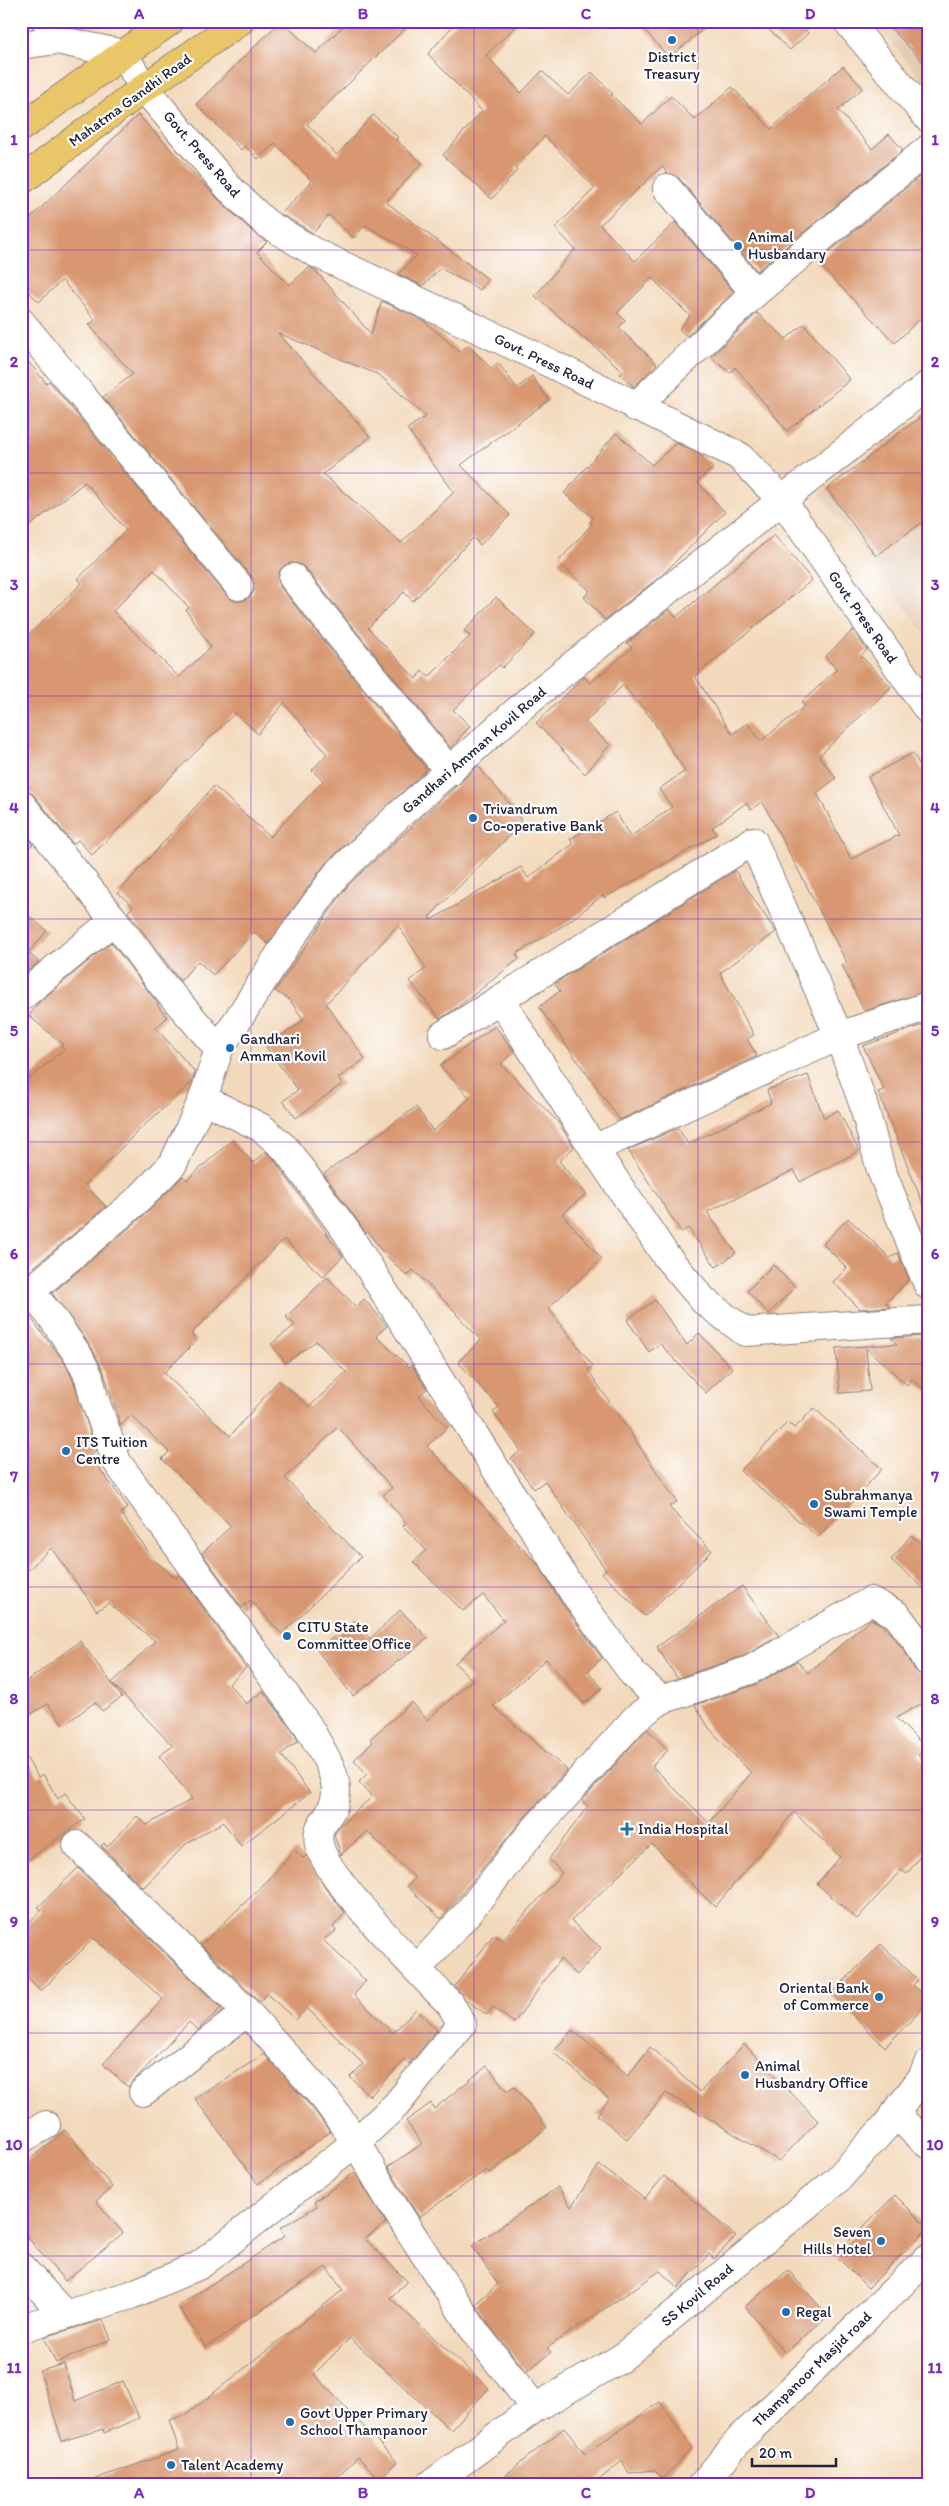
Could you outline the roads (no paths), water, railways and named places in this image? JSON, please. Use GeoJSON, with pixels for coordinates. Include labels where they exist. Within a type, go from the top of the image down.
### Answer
{"type":"FeatureCollection","features":[{"type":"Feature","properties":{"kind":"main road"},"geometry":{"type":"LineString","coordinates":[[21,127],[170,21]]}},
{"type":"Feature","properties":{"kind":"main road","name":"Mahatma Gandhi Road"},"geometry":{"type":"LineString","coordinates":[[21,181],[144,88],[240,21]]}},
{"type":"Feature","properties":{"kind":"street"},"geometry":{"type":"LineString","coordinates":[[847,21],[928,118]]}},
{"type":"Feature","properties":{"kind":"street"},"geometry":{"type":"LineString","coordinates":[[21,45],[57,40],[123,54]]}},
{"type":"Feature","properties":{"kind":"street","name":"Govt. Press Road"},"geometry":{"type":"LineString","coordinates":[[123,54],[144,88],[228,187],[266,223],[314,252],[525,351],[739,456],[782,500],[928,710]]}},
{"type":"Feature","properties":{"kind":"street"},"geometry":{"type":"LineString","coordinates":[[636,407],[755,293],[928,148]]}},
{"type":"Feature","properties":{"kind":"street"},"geometry":{"type":"LineString","coordinates":[[667,188],[755,293]]}},
{"type":"Feature","properties":{"kind":"street"},"geometry":{"type":"LineString","coordinates":[[21,322],[239,586]]}},
{"type":"Feature","properties":{"kind":"street","name":"Gandhari Amman Kovil Road"},"geometry":{"type":"LineString","coordinates":[[26,1295],[139,1199],[173,1164],[203,1098],[219,1049],[285,946],[336,875],[399,815],[535,695],[928,385]]}},
{"type":"Feature","properties":{"kind":"street"},"geometry":{"type":"LineString","coordinates":[[293,578],[450,772]]}},
{"type":"Feature","properties":{"kind":"street"},"geometry":{"type":"LineString","coordinates":[[21,804],[114,920],[162,984],[219,1049]]}},
{"type":"Feature","properties":{"kind":"street"},"geometry":{"type":"LineString","coordinates":[[443,1035],[753,841],[839,1036],[863,1103],[881,1170],[928,1285]]}},
{"type":"Feature","properties":{"kind":"street"},"geometry":{"type":"LineString","coordinates":[[21,997],[114,920]]}},
{"type":"Feature","properties":{"kind":"street"},"geometry":{"type":"LineString","coordinates":[[500,999],[594,1149],[672,1263],[704,1301],[745,1332],[928,1320]]}},
{"type":"Feature","properties":{"kind":"street"},"geometry":{"type":"LineString","coordinates":[[594,1149],[839,1036],[928,1006]]}},
{"type":"Feature","properties":{"kind":"street"},"geometry":{"type":"LineString","coordinates":[[203,1098],[262,1128],[285,1148],[346,1231],[574,1593],[634,1675],[661,1700]]}},
{"type":"Feature","properties":{"kind":"street"},"geometry":{"type":"LineString","coordinates":[[21,2328],[131,2295],[200,2265],[356,2142],[396,2105],[462,2024],[451,2004],[417,1969],[338,1878],[319,1846],[318,1830],[335,1802],[335,1781],[308,1726],[117,1462],[89,1377],[78,1355],[26,1295]]}},
{"type":"Feature","properties":{"kind":"street"},"geometry":{"type":"LineString","coordinates":[[417,1969],[466,1915],[528,1837],[637,1717],[661,1700],[750,1670],[871,1601],[897,1615],[917,1642],[928,1662]]}},
{"type":"Feature","properties":{"kind":"street"},"geometry":{"type":"LineString","coordinates":[[77,1844],[247,2012],[326,2100],[356,2142],[387,2196],[477,2335],[535,2408]]}},
{"type":"Feature","properties":{"kind":"street"},"geometry":{"type":"LineString","coordinates":[[143,2092],[247,2012]]}},
{"type":"Feature","properties":{"kind":"street","name":"SS Kovil Road"},"geometry":{"type":"LineString","coordinates":[[430,2485],[535,2408],[620,2359],[838,2179],[894,2114],[923,2076],[928,2064]]}},
{"type":"Feature","properties":{"kind":"street"},"geometry":{"type":"LineString","coordinates":[[894,2114],[928,2144]]}},
{"type":"Feature","properties":{"kind":"street"},"geometry":{"type":"LineString","coordinates":[[21,2140],[46,2125]]}},
{"type":"Feature","properties":{"kind":"street","name":"Thampanoor Masjid road"},"geometry":{"type":"LineString","coordinates":[[702,2485],[741,2438],[928,2258]]}},
{"type":"Feature","properties":{"kind":"street"},"geometry":{"type":"LineString","coordinates":[[21,2267],[65,2315]]}},
{"type":"Feature","properties":{"kind":"lane"},"geometry":{"type":"LineString","coordinates":[[37,21],[57,40]]}},
{"type":"Feature","properties":{"kind":"place","name":"District Treasury"},"geometry":{"type":"Point","coordinates":[672,40]}},
{"type":"Feature","properties":{"kind":"place","name":"Animal Husbandary"},"geometry":{"type":"Point","coordinates":[738,246]}},
{"type":"Feature","properties":{"kind":"place","name":"Trivandrum Co-operative Bank"},"geometry":{"type":"Point","coordinates":[473,818]}},
{"type":"Feature","properties":{"kind":"place","name":"Gandhari Amman Kovil"},"geometry":{"type":"Point","coordinates":[230,1048]}},
{"type":"Feature","properties":{"kind":"place","name":"ITS Tuition Centre"},"geometry":{"type":"Point","coordinates":[66,1451]}},
{"type":"Feature","properties":{"kind":"place","name":"Subrahmanya Swami Temple"},"geometry":{"type":"Point","coordinates":[814,1504]}},
{"type":"Feature","properties":{"kind":"place","name":"CITU State Committee Office"},"geometry":{"type":"Point","coordinates":[287,1636]}},
{"type":"Feature","properties":{"kind":"place","name":"India Hospital"},"geometry":{"type":"Point","coordinates":[627,1829]}},
{"type":"Feature","properties":{"kind":"place","name":"Oriental Bank of Commerce"},"geometry":{"type":"Point","coordinates":[879,1997]}},
{"type":"Feature","properties":{"kind":"place","name":"Animal Husbandry Office"},"geometry":{"type":"Point","coordinates":[745,2075]}},
{"type":"Feature","properties":{"kind":"place","name":"Seven Hills Hotel"},"geometry":{"type":"Point","coordinates":[881,2241]}},
{"type":"Feature","properties":{"kind":"place","name":"Regal"},"geometry":{"type":"Point","coordinates":[786,2312]}},
{"type":"Feature","properties":{"kind":"place","name":"Govt Upper Primary School Thampanoor"},"geometry":{"type":"Point","coordinates":[290,2422]}},
{"type":"Feature","properties":{"kind":"place","name":"Talent Academy"},"geometry":{"type":"Point","coordinates":[171,2465]}}]}
